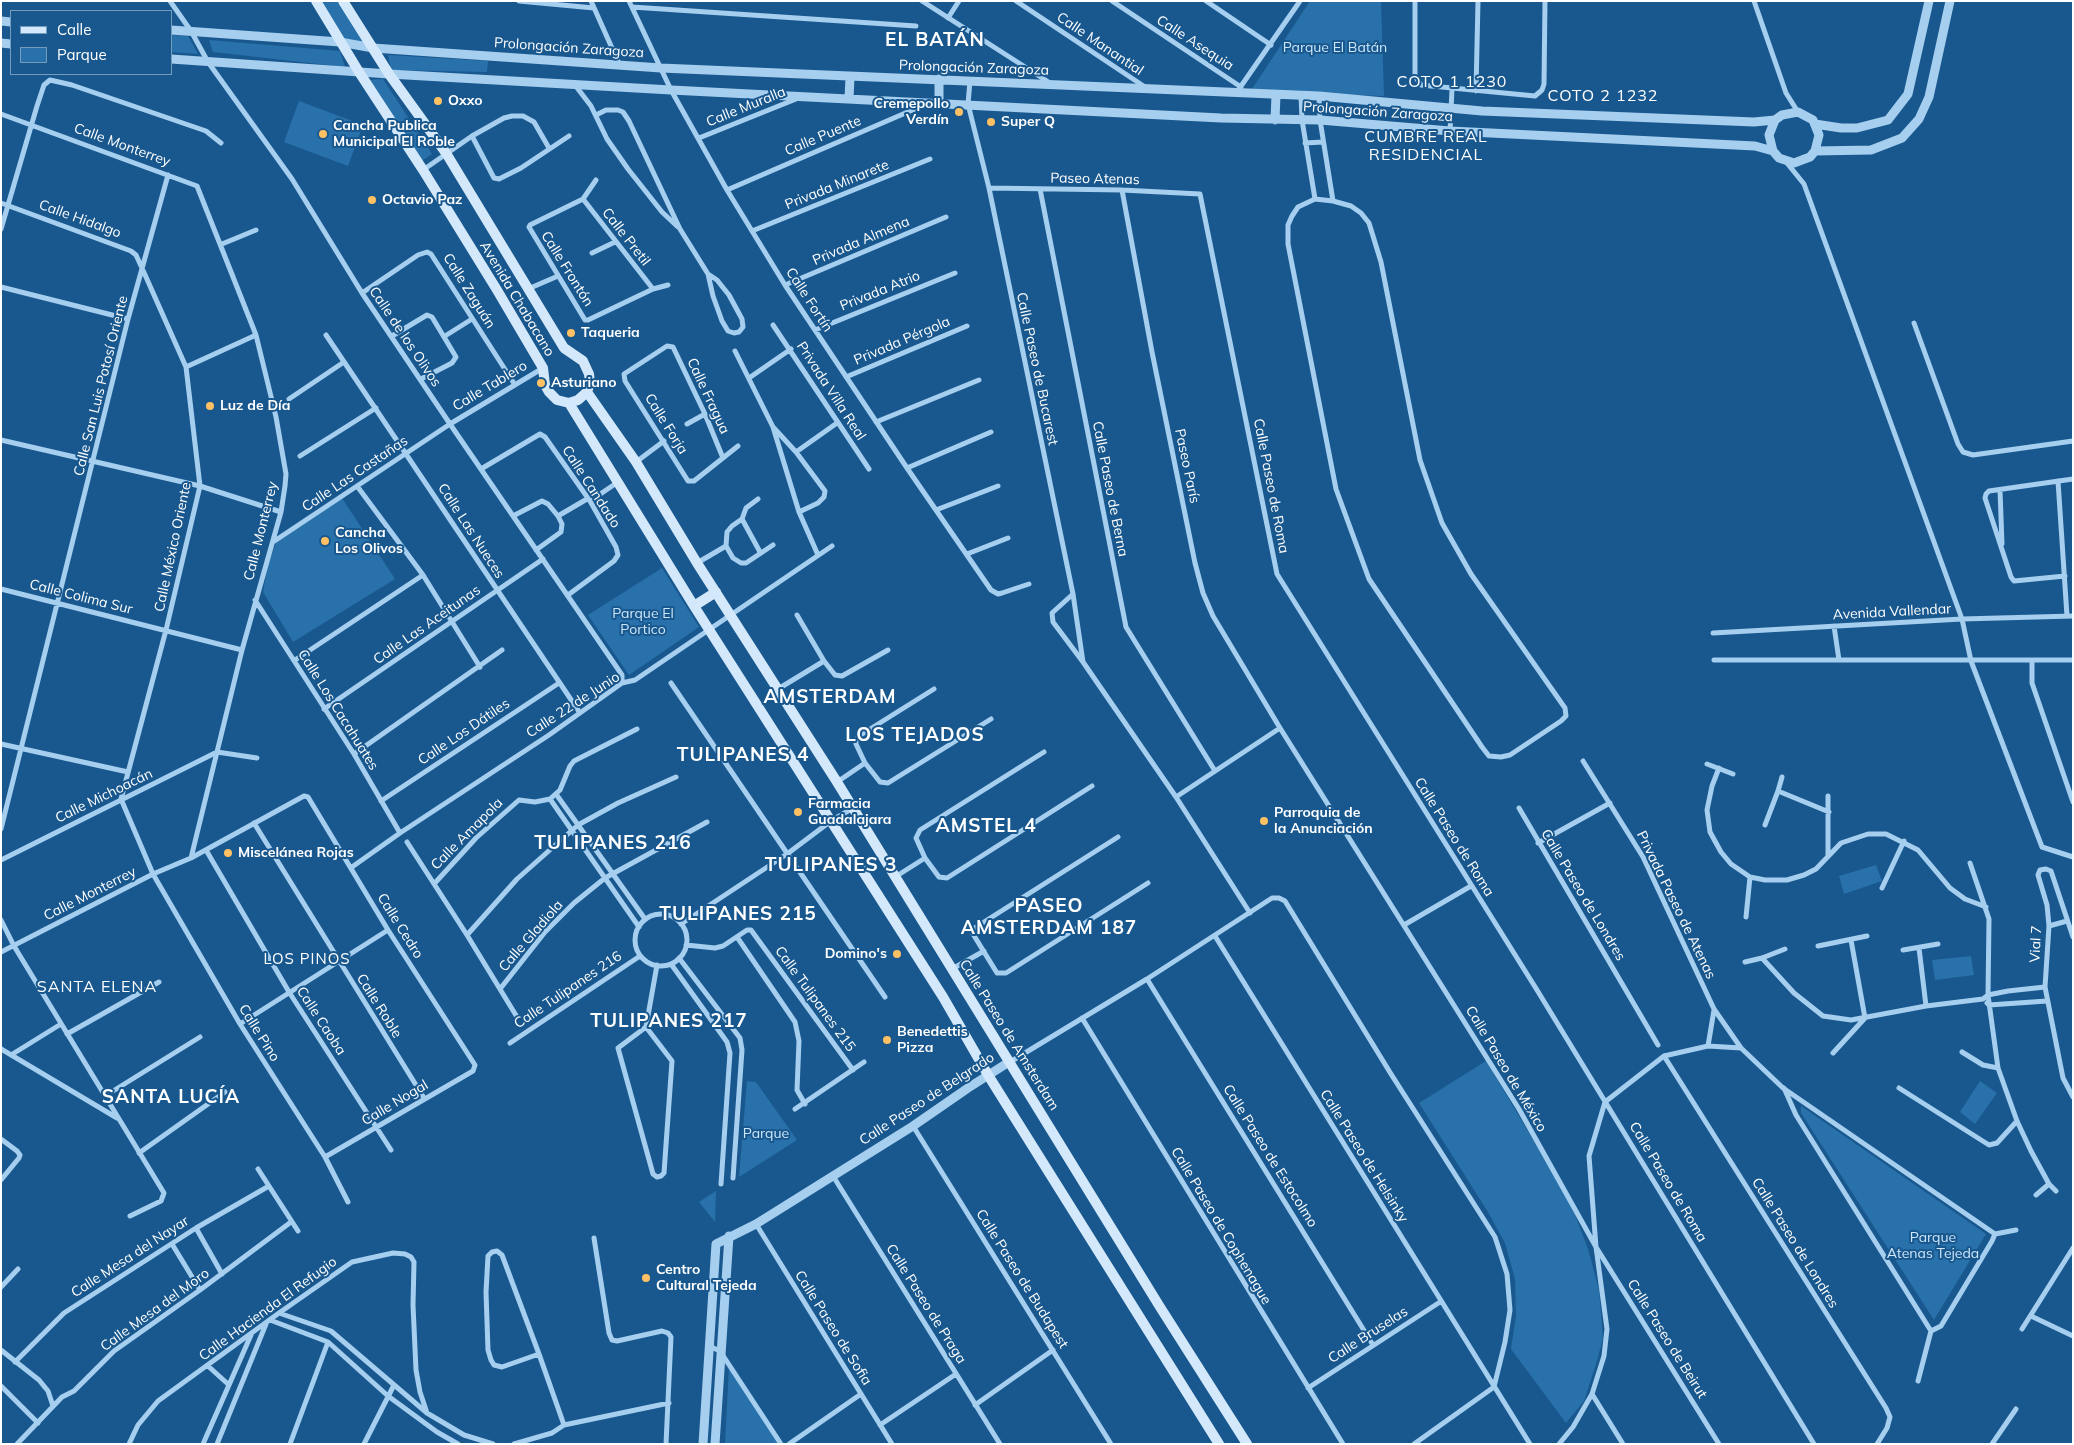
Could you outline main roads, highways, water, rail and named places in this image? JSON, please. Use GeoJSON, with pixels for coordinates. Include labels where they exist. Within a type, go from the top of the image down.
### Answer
{"type":"FeatureCollection","features":[{"type":"Feature","properties":{"kind":"main road","name":"Avenida Chabacano"},"geometry":{"type":"LineString","coordinates":[[316,1],[358,72],[423,170],[543,368],[549,392],[557,400],[569,403],[694,606],[943,997],[988,1075],[1219,1444]]}},
{"type":"Feature","properties":{"kind":"main road","name":"Avenida Chabacano"},"geometry":{"type":"LineString","coordinates":[[342,1],[389,74],[446,153],[564,348],[586,366],[590,383],[587,392]]}},
{"type":"Feature","properties":{"kind":"main road"},"geometry":{"type":"LineString","coordinates":[[569,403],[578,400],[587,392],[636,462],[716,592],[694,606]]}},
{"type":"Feature","properties":{"kind":"main road","name":"Calle Paseo de Amsterdam"},"geometry":{"type":"LineString","coordinates":[[716,592],[838,782],[895,878],[1247,1444]]}},
{"type":"Feature","properties":{"kind":"place","name":"Oxxo"},"geometry":{"type":"Point","coordinates":[438,101]}},
{"type":"Feature","properties":{"kind":"place","name":"Cremepollo Verdín"},"geometry":{"type":"Point","coordinates":[959,112]}},
{"type":"Feature","properties":{"kind":"place","name":"Super Q"},"geometry":{"type":"Point","coordinates":[991,122]}},
{"type":"Feature","properties":{"kind":"place","name":"Cancha Publica Municipal El Roble"},"geometry":{"type":"Point","coordinates":[323,134]}},
{"type":"Feature","properties":{"kind":"place","name":"Octavio Paz"},"geometry":{"type":"Point","coordinates":[372,200]}},
{"type":"Feature","properties":{"kind":"place","name":"Taqueria"},"geometry":{"type":"Point","coordinates":[571,333]}},
{"type":"Feature","properties":{"kind":"place","name":"Asturiano"},"geometry":{"type":"Point","coordinates":[541,383]}},
{"type":"Feature","properties":{"kind":"place","name":"Luz de Día"},"geometry":{"type":"Point","coordinates":[210,406]}},
{"type":"Feature","properties":{"kind":"place","name":"Cancha Los Olivos"},"geometry":{"type":"Point","coordinates":[325,541]}},
{"type":"Feature","properties":{"kind":"place","name":"Farmacia Guadalajara"},"geometry":{"type":"Point","coordinates":[798,812]}},
{"type":"Feature","properties":{"kind":"place","name":"Parroquia de la Anunciación"},"geometry":{"type":"Point","coordinates":[1264,821]}},
{"type":"Feature","properties":{"kind":"place","name":"Miscelánea Rojas"},"geometry":{"type":"Point","coordinates":[228,853]}},
{"type":"Feature","properties":{"kind":"place","name":"Domino's"},"geometry":{"type":"Point","coordinates":[897,954]}},
{"type":"Feature","properties":{"kind":"place","name":"Benedettis Pizza"},"geometry":{"type":"Point","coordinates":[887,1040]}},
{"type":"Feature","properties":{"kind":"place","name":"Centro Cultural Tejeda"},"geometry":{"type":"Point","coordinates":[646,1278]}},
{"type":"Feature","properties":{"kind":"district","name":"EL BATÁN"},"geometry":{"type":"Point","coordinates":[935,40]}},
{"type":"Feature","properties":{"kind":"district","name":"COTO 1 1230"},"geometry":{"type":"Point","coordinates":[1452,82]}},
{"type":"Feature","properties":{"kind":"district","name":"COTO 2 1232"},"geometry":{"type":"Point","coordinates":[1603,96]}},
{"type":"Feature","properties":{"kind":"district","name":"CUMBRE REAL RESIDENCIAL"},"geometry":{"type":"Point","coordinates":[1426,146]}},
{"type":"Feature","properties":{"kind":"district","name":"AMSTERDAM"},"geometry":{"type":"Point","coordinates":[830,697]}},
{"type":"Feature","properties":{"kind":"district","name":"LOS TEJADOS"},"geometry":{"type":"Point","coordinates":[915,735]}},
{"type":"Feature","properties":{"kind":"district","name":"TULIPANES 4"},"geometry":{"type":"Point","coordinates":[743,755]}},
{"type":"Feature","properties":{"kind":"district","name":"AMSTEL 4"},"geometry":{"type":"Point","coordinates":[986,826]}},
{"type":"Feature","properties":{"kind":"district","name":"TULIPANES 216"},"geometry":{"type":"Point","coordinates":[613,843]}},
{"type":"Feature","properties":{"kind":"district","name":"TULIPANES 3"},"geometry":{"type":"Point","coordinates":[831,865]}},
{"type":"Feature","properties":{"kind":"district","name":"TULIPANES 215"},"geometry":{"type":"Point","coordinates":[738,914]}},
{"type":"Feature","properties":{"kind":"district","name":"PASEO AMSTERDAM 187"},"geometry":{"type":"Point","coordinates":[1049,917]}},
{"type":"Feature","properties":{"kind":"district","name":"LOS PINOS"},"geometry":{"type":"Point","coordinates":[307,959]}},
{"type":"Feature","properties":{"kind":"district","name":"SANTA ELENA"},"geometry":{"type":"Point","coordinates":[97,987]}},
{"type":"Feature","properties":{"kind":"district","name":"TULIPANES 217"},"geometry":{"type":"Point","coordinates":[669,1021]}},
{"type":"Feature","properties":{"kind":"district","name":"SANTA LUCÍA"},"geometry":{"type":"Point","coordinates":[171,1097]}},
{"type":"Feature","properties":{"kind":"park label","name":"Parque El Batán"},"geometry":{"type":"Point","coordinates":[1335,48]}},
{"type":"Feature","properties":{"kind":"park label","name":"Parque El Portico"},"geometry":{"type":"Point","coordinates":[643,622]}},
{"type":"Feature","properties":{"kind":"park label","name":"Parque"},"geometry":{"type":"Point","coordinates":[766,1134]}},
{"type":"Feature","properties":{"kind":"park label","name":"Parque Atenas Tejeda"},"geometry":{"type":"Point","coordinates":[1933,1246]}}]}
